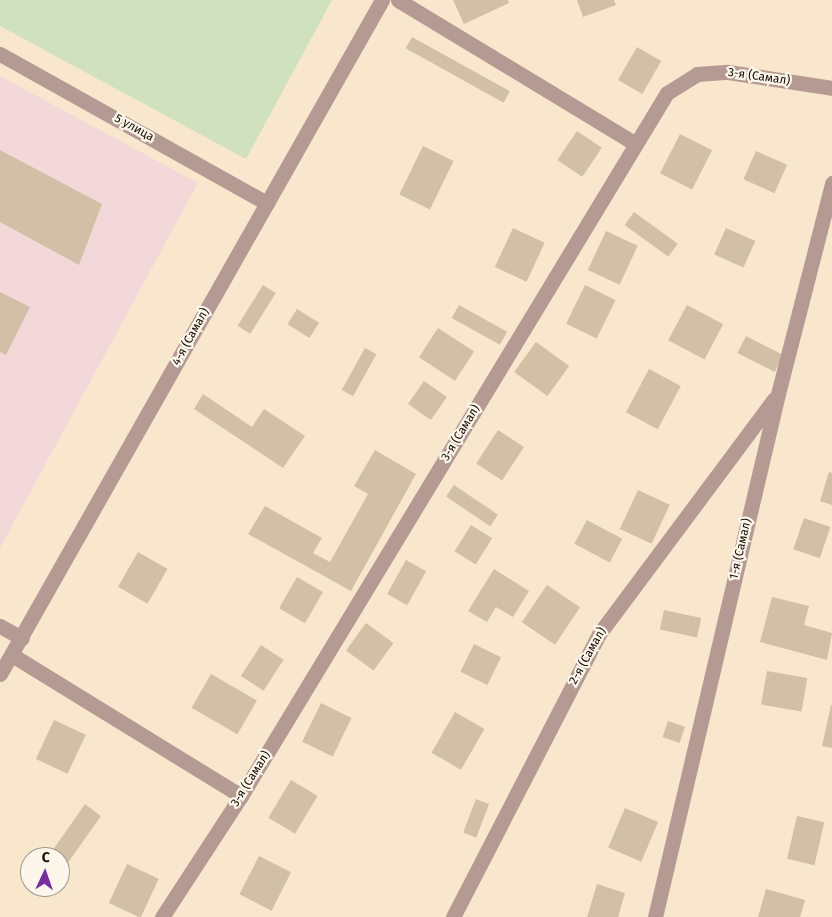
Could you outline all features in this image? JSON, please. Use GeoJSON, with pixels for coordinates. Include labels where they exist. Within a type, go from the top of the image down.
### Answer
{"type":"FeatureCollection","features":[{"type":"Feature","properties":{"kind":"street","name":"4-я (Самал)"},"geometry":{"type":"LineString","coordinates":[[0,674],[382,0]]}},
{"type":"Feature","properties":{"kind":"street"},"geometry":{"type":"LineString","coordinates":[[398,0],[636,144]]}},
{"type":"Feature","properties":{"kind":"street","name":"5 улица"},"geometry":{"type":"LineString","coordinates":[[0,54],[267,203]]}},
{"type":"Feature","properties":{"kind":"street","name":"3-я (Самал)"},"geometry":{"type":"LineString","coordinates":[[162,917],[241,796],[667,93],[697,74],[728,72],[832,88]]}},
{"type":"Feature","properties":{"kind":"street","name":"1-я (Самал)"},"geometry":{"type":"LineString","coordinates":[[655,917],[778,394],[832,183]]}},
{"type":"Feature","properties":{"kind":"street","name":"2-я (Самал)"},"geometry":{"type":"LineString","coordinates":[[453,917],[599,634],[778,394]]}},
{"type":"Feature","properties":{"kind":"street"},"geometry":{"type":"LineString","coordinates":[[0,626],[22,638]]}},
{"type":"Feature","properties":{"kind":"street"},"geometry":{"type":"LineString","coordinates":[[12,655],[241,796]]}},
{"type":"Feature","properties":{"kind":"shaded area"},"geometry":{"type":"Polygon","coordinates":[[[0,76],[198,183],[0,548],[0,76]]]}},
{"type":"Feature","properties":{"kind":"green space"},"geometry":{"type":"Polygon","coordinates":[[[0,0],[332,0],[246,159],[0,26],[0,0]]]}},
{"type":"Feature","properties":{"kind":"building"},"geometry":{"type":"Polygon","coordinates":[[[453,0],[508,0],[509,3],[464,24],[453,0]]]}},
{"type":"Feature","properties":{"kind":"building"},"geometry":{"type":"Polygon","coordinates":[[[577,0],[614,0],[616,5],[583,17],[577,0]]]}},
{"type":"Feature","properties":{"kind":"building"},"geometry":{"type":"Polygon","coordinates":[[[412,37],[510,91],[504,103],[406,48],[412,37]]]}},
{"type":"Feature","properties":{"kind":"building"},"geometry":{"type":"Polygon","coordinates":[[[637,47],[661,61],[642,94],[618,80],[637,47]]]}},
{"type":"Feature","properties":{"kind":"building"},"geometry":{"type":"Polygon","coordinates":[[[577,131],[602,148],[582,177],[557,160],[577,131]]]}},
{"type":"Feature","properties":{"kind":"building"},"geometry":{"type":"Polygon","coordinates":[[[680,134],[712,150],[692,190],[660,173],[680,134]]]}},
{"type":"Feature","properties":{"kind":"building"},"geometry":{"type":"Polygon","coordinates":[[[423,146],[454,161],[430,209],[399,195],[423,146]]]}},
{"type":"Feature","properties":{"kind":"building"},"geometry":{"type":"Polygon","coordinates":[[[0,150],[102,204],[79,265],[0,222],[0,150]]]}},
{"type":"Feature","properties":{"kind":"building"},"geometry":{"type":"Polygon","coordinates":[[[756,151],[787,165],[774,193],[743,179],[756,151]]]}},
{"type":"Feature","properties":{"kind":"building"},"geometry":{"type":"Polygon","coordinates":[[[634,212],[678,244],[668,257],[625,225],[634,212]]]}},
{"type":"Feature","properties":{"kind":"building"},"geometry":{"type":"Polygon","coordinates":[[[513,228],[545,243],[527,282],[495,267],[513,228]]]}},
{"type":"Feature","properties":{"kind":"building"},"geometry":{"type":"Polygon","coordinates":[[[726,228],[755,241],[743,268],[714,254],[726,228]]]}},
{"type":"Feature","properties":{"kind":"building"},"geometry":{"type":"Polygon","coordinates":[[[606,231],[638,246],[620,285],[588,270],[606,231]]]}},
{"type":"Feature","properties":{"kind":"building"},"geometry":{"type":"Polygon","coordinates":[[[263,285],[276,293],[250,334],[238,326],[263,285]]]}},
{"type":"Feature","properties":{"kind":"building"},"geometry":{"type":"Polygon","coordinates":[[[585,285],[616,300],[597,339],[566,324],[585,285]]]}},
{"type":"Feature","properties":{"kind":"building"},"geometry":{"type":"Polygon","coordinates":[[[0,292],[30,307],[6,355],[0,352],[0,292]]]}},
{"type":"Feature","properties":{"kind":"building"},"geometry":{"type":"Polygon","coordinates":[[[459,305],[507,332],[500,345],[452,318],[459,305]]]}},
{"type":"Feature","properties":{"kind":"building"},"geometry":{"type":"Polygon","coordinates":[[[687,305],[723,324],[704,360],[668,340],[687,305]]]}},
{"type":"Feature","properties":{"kind":"building"},"geometry":{"type":"Polygon","coordinates":[[[297,309],[319,323],[310,338],[287,324],[297,309]]]}},
{"type":"Feature","properties":{"kind":"building"},"geometry":{"type":"Polygon","coordinates":[[[438,328],[474,351],[455,381],[419,357],[438,328]]]}},
{"type":"Feature","properties":{"kind":"building"},"geometry":{"type":"Polygon","coordinates":[[[746,336],[783,355],[775,372],[737,353],[746,336]]]}},
{"type":"Feature","properties":{"kind":"building"},"geometry":{"type":"Polygon","coordinates":[[[536,342],[569,366],[547,396],[514,372],[536,342]]]}},
{"type":"Feature","properties":{"kind":"building"},"geometry":{"type":"Polygon","coordinates":[[[365,348],[376,354],[353,396],[342,390],[365,348]]]}},
{"type":"Feature","properties":{"kind":"building"},"geometry":{"type":"Polygon","coordinates":[[[649,369],[681,386],[658,429],[626,412],[649,369]]]}},
{"type":"Feature","properties":{"kind":"building"},"geometry":{"type":"Polygon","coordinates":[[[424,381],[447,397],[431,420],[408,404],[424,381]]]}},
{"type":"Feature","properties":{"kind":"building"},"geometry":{"type":"Polygon","coordinates":[[[203,394],[252,427],[264,409],[305,436],[283,468],[194,409],[203,394]]]}},
{"type":"Feature","properties":{"kind":"building"},"geometry":{"type":"Polygon","coordinates":[[[498,430],[524,447],[502,480],[476,464],[498,430]]]}},
{"type":"Feature","properties":{"kind":"building"},"geometry":{"type":"Polygon","coordinates":[[[375,450],[416,474],[351,591],[248,534],[265,506],[322,538],[313,553],[330,562],[368,494],[354,486],[375,450]]]}},
{"type":"Feature","properties":{"kind":"building"},"geometry":{"type":"Polygon","coordinates":[[[829,472],[832,473],[832,505],[820,501],[829,472]]]}},
{"type":"Feature","properties":{"kind":"building"},"geometry":{"type":"Polygon","coordinates":[[[454,485],[498,515],[490,526],[446,497],[454,485]]]}},
{"type":"Feature","properties":{"kind":"building"},"geometry":{"type":"Polygon","coordinates":[[[638,490],[670,505],[652,544],[620,529],[638,490]]]}},
{"type":"Feature","properties":{"kind":"building"},"geometry":{"type":"Polygon","coordinates":[[[804,518],[830,527],[820,558],[793,549],[804,518]]]}},
{"type":"Feature","properties":{"kind":"building"},"geometry":{"type":"Polygon","coordinates":[[[587,520],[622,539],[610,563],[574,544],[587,520]]]}},
{"type":"Feature","properties":{"kind":"building"},"geometry":{"type":"Polygon","coordinates":[[[471,525],[492,538],[476,565],[455,551],[471,525]]]}},
{"type":"Feature","properties":{"kind":"building"},"geometry":{"type":"Polygon","coordinates":[[[138,552],[167,569],[147,604],[118,587],[138,552]]]}},
{"type":"Feature","properties":{"kind":"building"},"geometry":{"type":"Polygon","coordinates":[[[406,560],[426,571],[407,605],[387,594],[406,560]]]}},
{"type":"Feature","properties":{"kind":"building"},"geometry":{"type":"Polygon","coordinates":[[[494,569],[529,591],[513,617],[496,607],[487,622],[468,611],[494,569]]]}},
{"type":"Feature","properties":{"kind":"building"},"geometry":{"type":"Polygon","coordinates":[[[297,577],[323,592],[305,623],[279,608],[297,577]]]}},
{"type":"Feature","properties":{"kind":"building"},"geometry":{"type":"Polygon","coordinates":[[[547,585],[580,607],[555,645],[522,622],[547,585]]]}},
{"type":"Feature","properties":{"kind":"building"},"geometry":{"type":"Polygon","coordinates":[[[772,597],[809,606],[804,625],[832,633],[827,660],[760,642],[772,597]]]}},
{"type":"Feature","properties":{"kind":"building"},"geometry":{"type":"Polygon","coordinates":[[[664,610],[701,618],[697,637],[660,630],[664,610]]]}},
{"type":"Feature","properties":{"kind":"building"},"geometry":{"type":"Polygon","coordinates":[[[366,623],[394,643],[374,670],[346,651],[366,623]]]}},
{"type":"Feature","properties":{"kind":"building"},"geometry":{"type":"Polygon","coordinates":[[[474,644],[501,657],[487,685],[460,672],[474,644]]]}},
{"type":"Feature","properties":{"kind":"building"},"geometry":{"type":"Polygon","coordinates":[[[261,645],[284,660],[263,691],[241,676],[261,645]]]}},
{"type":"Feature","properties":{"kind":"building"},"geometry":{"type":"Polygon","coordinates":[[[767,671],[807,678],[801,712],[761,704],[767,671]]]}},
{"type":"Feature","properties":{"kind":"building"},"geometry":{"type":"Polygon","coordinates":[[[211,674],[257,700],[237,734],[191,708],[211,674]]]}},
{"type":"Feature","properties":{"kind":"building"},"geometry":{"type":"Polygon","coordinates":[[[321,703],[352,718],[333,757],[302,742],[321,703]]]}},
{"type":"Feature","properties":{"kind":"building"},"geometry":{"type":"Polygon","coordinates":[[[832,705],[832,748],[822,746],[832,705]]]}},
{"type":"Feature","properties":{"kind":"building"},"geometry":{"type":"Polygon","coordinates":[[[455,712],[484,729],[461,770],[432,753],[455,712]]]}},
{"type":"Feature","properties":{"kind":"building"},"geometry":{"type":"Polygon","coordinates":[[[54,720],[86,735],[68,774],[36,759],[54,720]]]}},
{"type":"Feature","properties":{"kind":"building"},"geometry":{"type":"Polygon","coordinates":[[[668,721],[685,727],[679,743],[662,737],[668,721]]]}},
{"type":"Feature","properties":{"kind":"building"},"geometry":{"type":"Polygon","coordinates":[[[291,780],[318,796],[295,834],[268,818],[291,780]]]}},
{"type":"Feature","properties":{"kind":"building"},"geometry":{"type":"Polygon","coordinates":[[[476,799],[489,804],[476,838],[463,833],[476,799]]]}},
{"type":"Feature","properties":{"kind":"building"},"geometry":{"type":"Polygon","coordinates":[[[85,804],[101,816],[70,860],[70,847],[55,847],[85,804]]]}},
{"type":"Feature","properties":{"kind":"building"},"geometry":{"type":"Polygon","coordinates":[[[625,808],[658,822],[641,862],[608,848],[625,808]]]}},
{"type":"Feature","properties":{"kind":"building"},"geometry":{"type":"Polygon","coordinates":[[[797,816],[824,822],[814,865],[787,859],[797,816]]]}},
{"type":"Feature","properties":{"kind":"building"},"geometry":{"type":"Polygon","coordinates":[[[259,856],[291,872],[272,911],[239,894],[259,856]]]}},
{"type":"Feature","properties":{"kind":"building"},"geometry":{"type":"Polygon","coordinates":[[[127,864],[159,879],[141,917],[109,903],[127,864]]]}},
{"type":"Feature","properties":{"kind":"building"},"geometry":{"type":"Polygon","coordinates":[[[597,884],[625,893],[618,917],[587,917],[597,884]]]}},
{"type":"Feature","properties":{"kind":"building"},"geometry":{"type":"Polygon","coordinates":[[[766,889],[805,900],[800,917],[758,917],[766,889]]]}}]}
